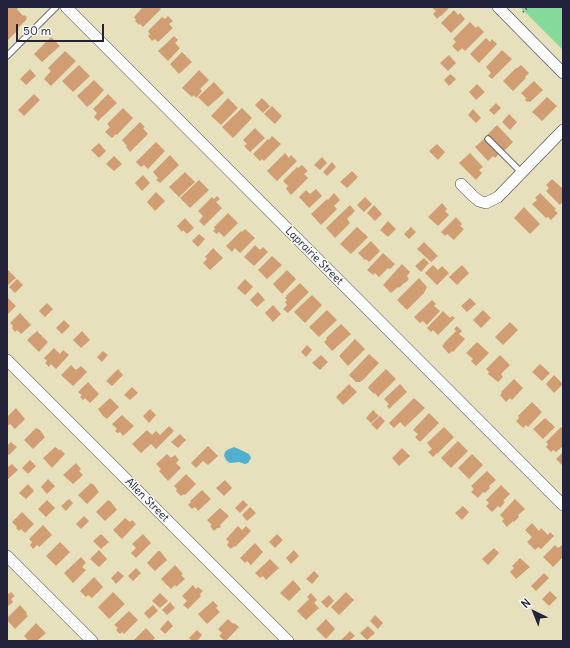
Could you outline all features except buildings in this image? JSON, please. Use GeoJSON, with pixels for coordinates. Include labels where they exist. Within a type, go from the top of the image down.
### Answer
{"type":"FeatureCollection","features":[{"type":"Feature","properties":{"kind":"street","name":"Laprairie Street"},"geometry":{"type":"LineString","coordinates":[[66,7],[563,505]]}},
{"type":"Feature","properties":{"kind":"street"},"geometry":{"type":"LineString","coordinates":[[498,7],[563,73]]}},
{"type":"Feature","properties":{"kind":"street"},"geometry":{"type":"LineString","coordinates":[[461,184],[479,201],[486,203],[492,200],[498,196],[563,130]]}},
{"type":"Feature","properties":{"kind":"street","name":"Allen Street"},"geometry":{"type":"LineString","coordinates":[[7,360],[288,641]]}},
{"type":"Feature","properties":{"kind":"street"},"geometry":{"type":"LineString","coordinates":[[7,556],[92,641]]}},
{"type":"Feature","properties":{"kind":"lane"},"geometry":{"type":"LineString","coordinates":[[7,56],[56,7]]}},
{"type":"Feature","properties":{"kind":"lane"},"geometry":{"type":"LineString","coordinates":[[488,139],[521,172]]}},
{"type":"Feature","properties":{"kind":"path"},"geometry":{"type":"LineString","coordinates":[[523,12],[528,7]]}},
{"type":"Feature","properties":{"kind":"green space"},"geometry":{"type":"Polygon","coordinates":[[[520,7],[563,7],[563,50],[520,7]]]}},
{"type":"Feature","properties":{"kind":"water"},"geometry":{"type":"Polygon","coordinates":[[[234,447],[249,454],[251,458],[248,463],[230,463],[227,461],[224,456],[225,452],[234,447]]]}}]}
